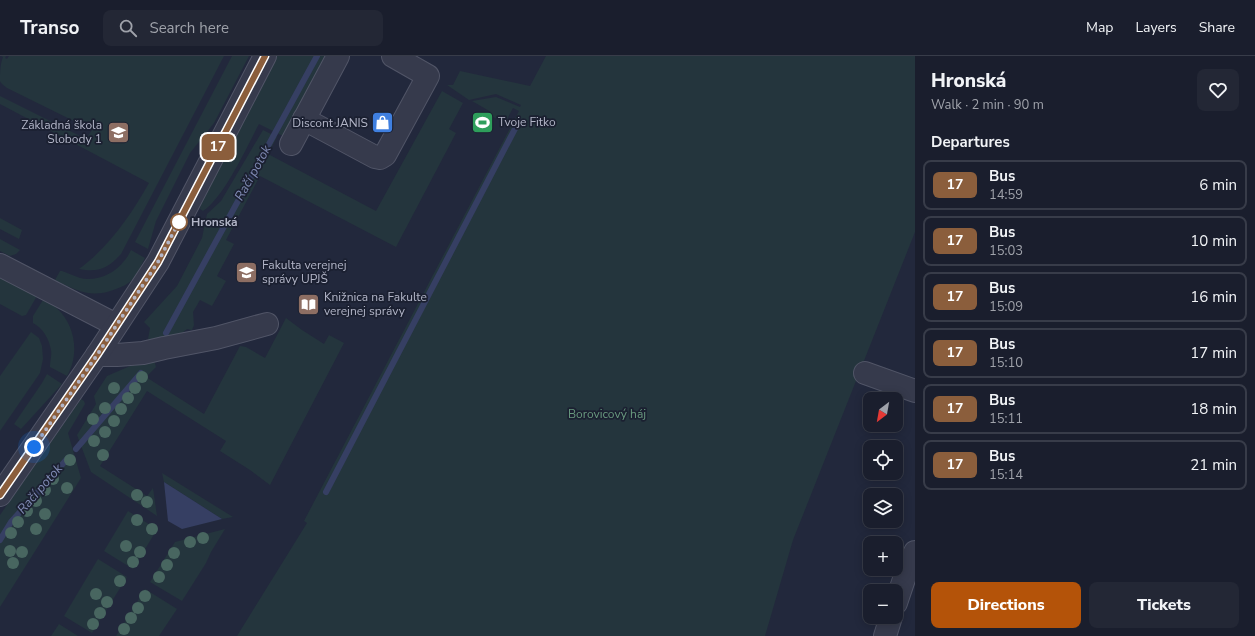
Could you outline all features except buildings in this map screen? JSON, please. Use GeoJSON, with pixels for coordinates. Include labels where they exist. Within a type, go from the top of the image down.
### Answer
{"type":"FeatureCollection","features":[{"type":"Feature","properties":{"kind":"street"},"geometry":{"type":"LineString","coordinates":[[0,495],[97,355],[158,262],[265,56]]}},
{"type":"Feature","properties":{"kind":"street"},"geometry":{"type":"LineString","coordinates":[[291,144],[338,56]]}},
{"type":"Feature","properties":{"kind":"street"},"geometry":{"type":"LineString","coordinates":[[304,119],[380,158],[385,155],[428,76],[392,56]]}},
{"type":"Feature","properties":{"kind":"street"},"geometry":{"type":"LineString","coordinates":[[0,265],[116,325]]}},
{"type":"Feature","properties":{"kind":"street"},"geometry":{"type":"LineString","coordinates":[[97,355],[143,353],[216,338],[266,324]]}},
{"type":"Feature","properties":{"kind":"street"},"geometry":{"type":"LineString","coordinates":[[864,373],[915,390]]}},
{"type":"Feature","properties":{"kind":"street"},"geometry":{"type":"LineString","coordinates":[[902,584],[915,552]]}},
{"type":"Feature","properties":{"kind":"street"},"geometry":{"type":"LineString","coordinates":[[885,636],[889,624]]}},
{"type":"Feature","properties":{"kind":"green space","name":"Základná škola Slobody 1"},"geometry":{"type":"Polygon","coordinates":[[[1,56],[6,56],[5,58],[7,59],[9,56],[224,56],[121,254],[112,263],[103,268],[98,270],[79,269],[110,241],[135,207],[149,183],[0,104],[0,96],[86,139],[92,130],[3,85],[0,81],[3,57],[1,56]]]}},
{"type":"Feature","properties":{"kind":"green space"},"geometry":{"type":"Polygon","coordinates":[[[232,56],[249,56],[214,123],[190,153],[156,221],[148,249],[135,242],[232,56]]]}},
{"type":"Feature","properties":{"kind":"green space"},"geometry":{"type":"Polygon","coordinates":[[[276,56],[326,56],[283,136],[259,124],[227,183],[211,204],[203,211],[200,209],[201,201],[276,56]]]}},
{"type":"Feature","properties":{"kind":"green space","name":"Borovicový háj"},"geometry":{"type":"Polygon","coordinates":[[[546,56],[915,56],[915,232],[793,540],[765,636],[237,636],[307,523],[304,521],[519,111],[513,108],[505,123],[489,115],[491,112],[472,101],[496,97],[520,107],[521,105],[496,94],[469,100],[447,85],[453,85],[460,71],[530,86],[546,56]]]}},
{"type":"Feature","properties":{"kind":"green space"},"geometry":{"type":"Polygon","coordinates":[[[442,91],[463,103],[449,129],[456,133],[396,247],[260,176],[226,240],[234,244],[217,276],[226,281],[212,306],[200,300],[193,312],[194,325],[192,330],[187,329],[180,335],[147,345],[150,328],[144,322],[177,286],[202,238],[207,214],[221,201],[263,130],[277,137],[268,154],[376,211],[442,91]]]}},
{"type":"Feature","properties":{"kind":"green space"},"geometry":{"type":"Polygon","coordinates":[[[0,218],[22,230],[19,239],[0,229],[0,218]]]}},
{"type":"Feature","properties":{"kind":"green space"},"geometry":{"type":"Polygon","coordinates":[[[0,239],[20,250],[16,254],[10,256],[0,251],[0,239]]]}},
{"type":"Feature","properties":{"kind":"green space"},"geometry":{"type":"Polygon","coordinates":[[[131,250],[145,258],[134,278],[127,284],[118,288],[107,292],[92,293],[78,290],[55,280],[60,271],[86,279],[104,276],[120,266],[131,250]]]}},
{"type":"Feature","properties":{"kind":"green space"},"geometry":{"type":"Polygon","coordinates":[[[0,277],[37,296],[26,315],[22,316],[0,304],[0,277]]]}},
{"type":"Feature","properties":{"kind":"green space"},"geometry":{"type":"Polygon","coordinates":[[[43,300],[53,305],[61,313],[68,322],[72,332],[74,355],[72,366],[67,376],[50,367],[51,352],[49,342],[43,331],[33,323],[33,316],[43,300]]]}},
{"type":"Feature","properties":{"kind":"green space"},"geometry":{"type":"Polygon","coordinates":[[[286,318],[324,344],[329,335],[344,343],[270,485],[220,451],[226,441],[147,391],[100,466],[147,496],[153,488],[157,516],[91,472],[77,435],[96,404],[94,396],[107,376],[144,360],[154,360],[156,367],[146,377],[204,414],[240,346],[246,347],[265,358],[286,318]]]}},
{"type":"Feature","properties":{"kind":"green space"},"geometry":{"type":"Polygon","coordinates":[[[31,332],[39,338],[42,346],[43,359],[40,373],[0,431],[0,376],[31,332]]]}},
{"type":"Feature","properties":{"kind":"green space"},"geometry":{"type":"Polygon","coordinates":[[[47,374],[62,384],[21,429],[14,424],[47,374]]]}},
{"type":"Feature","properties":{"kind":"green space"},"geometry":{"type":"Polygon","coordinates":[[[81,399],[85,404],[68,433],[81,478],[0,607],[0,515],[81,399]]]}},
{"type":"Feature","properties":{"kind":"green space"},"geometry":{"type":"Polygon","coordinates":[[[162,473],[233,517],[222,519],[164,482],[162,473]]]}},
{"type":"Feature","properties":{"kind":"green space"},"geometry":{"type":"Polygon","coordinates":[[[128,511],[155,528],[156,531],[133,569],[104,551],[128,511]]]}},
{"type":"Feature","properties":{"kind":"green space"},"geometry":{"type":"Polygon","coordinates":[[[225,529],[182,601],[150,582],[175,542],[225,529]]]}},
{"type":"Feature","properties":{"kind":"green space"},"geometry":{"type":"Polygon","coordinates":[[[98,559],[127,577],[92,633],[64,616],[98,559]]]}},
{"type":"Feature","properties":{"kind":"green space"},"geometry":{"type":"Polygon","coordinates":[[[145,589],[177,609],[159,636],[116,636],[145,589]]]}},
{"type":"Feature","properties":{"kind":"green space"},"geometry":{"type":"Polygon","coordinates":[[[59,624],[78,636],[51,636],[59,624]]]}},
{"type":"Feature","properties":{"kind":"water"},"geometry":{"type":"Polygon","coordinates":[[[164,482],[222,519],[182,529],[168,521],[164,482]]]}},
{"type":"Feature","properties":{"kind":"waterway","name":"Račí potok"},"geometry":{"type":"LineString","coordinates":[[166,333],[317,56]]}},
{"type":"Feature","properties":{"kind":"waterway"},"geometry":{"type":"LineString","coordinates":[[326,492],[519,121]]}},
{"type":"Feature","properties":{"kind":"waterway","name":"Račí potok"},"geometry":{"type":"LineString","coordinates":[[76,449],[141,373]]}},
{"type":"Feature","properties":{"kind":"waterway","name":"Račí potok"},"geometry":{"type":"LineString","coordinates":[[0,540],[11,522],[68,458]]}},
{"type":"Feature","properties":{"kind":"bus line","name":"17"},"geometry":{"type":"LineString","coordinates":[[0,495],[97,355],[158,262],[265,56]]}},
{"type":"Feature","properties":{"kind":"place","name":"Tvoje Fitko"},"geometry":{"type":"Point","coordinates":[482,122]}},
{"type":"Feature","properties":{"kind":"place","name":"Discont JANIS"},"geometry":{"type":"Point","coordinates":[383,123]}},
{"type":"Feature","properties":{"kind":"place","name":"Základná škola Slobody 1"},"geometry":{"type":"Point","coordinates":[118,132]}},
{"type":"Feature","properties":{"kind":"place","name":"Hronská"},"geometry":{"type":"Point","coordinates":[179,222]}},
{"type":"Feature","properties":{"kind":"place","name":"Fakulta verejnej správy UPJŠ"},"geometry":{"type":"Point","coordinates":[246,272]}},
{"type":"Feature","properties":{"kind":"place","name":"Knižnica na Fakulte verejnej správy"},"geometry":{"type":"Point","coordinates":[309,304]}},
{"type":"Feature","properties":{"kind":"route"},"geometry":{"type":"LineString","coordinates":[[34,447],[158,262],[180,220],[179,222]]}}]}
